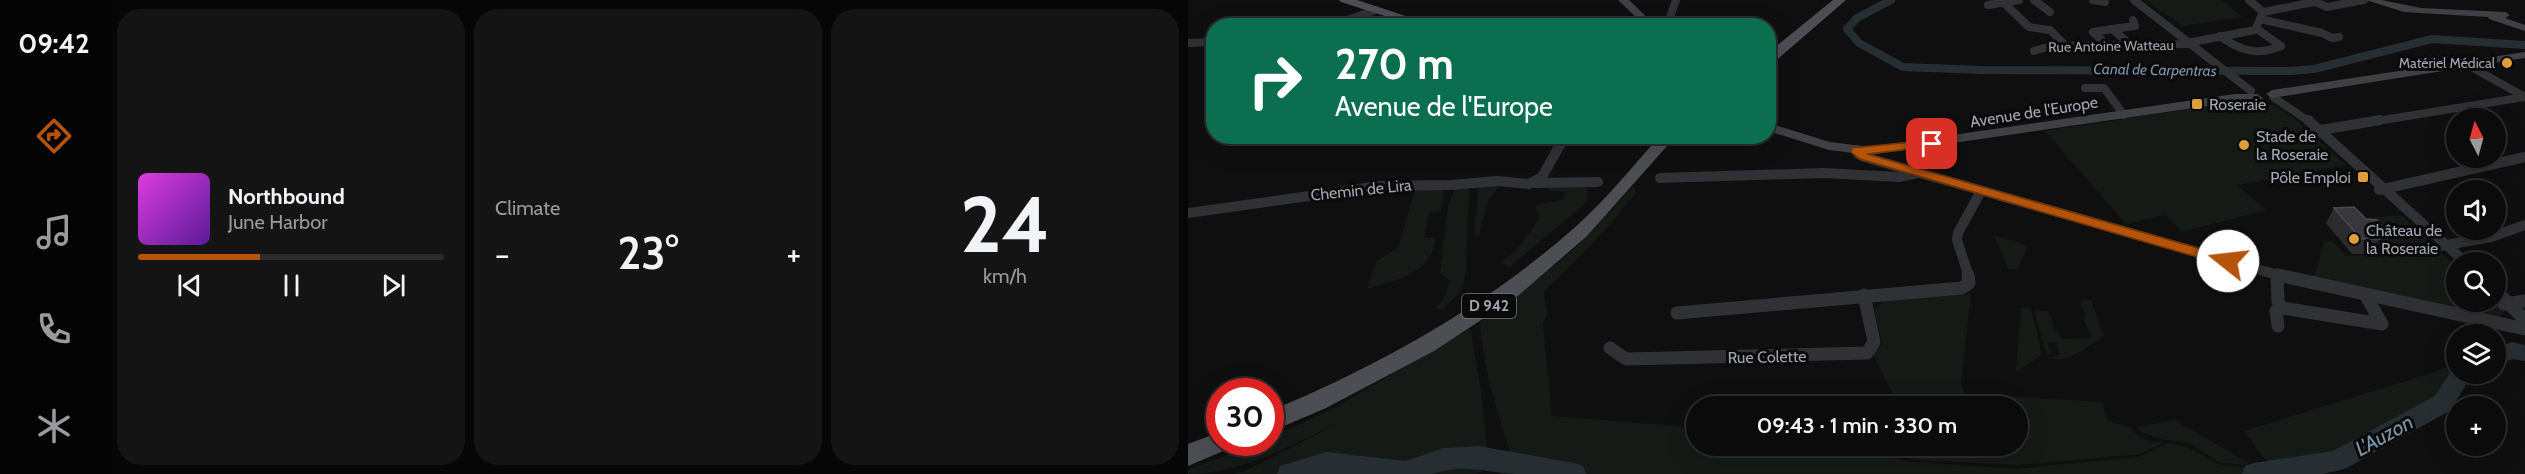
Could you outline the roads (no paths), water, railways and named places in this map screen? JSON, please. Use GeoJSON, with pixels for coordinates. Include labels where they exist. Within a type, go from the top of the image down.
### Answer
{"type":"FeatureCollection","features":[{"type":"Feature","properties":{"kind":"main road"},"geometry":{"type":"LineString","coordinates":[[1345,0],[1405,18]]}},
{"type":"Feature","properties":{"kind":"main road"},"geometry":{"type":"LineString","coordinates":[[1623,0],[1642,18]]}},
{"type":"Feature","properties":{"kind":"main road"},"geometry":{"type":"LineString","coordinates":[[1776,45],[1831,0]]}},
{"type":"Feature","properties":{"kind":"main road"},"geometry":{"type":"LineString","coordinates":[[1776,53],[1840,0]]}},
{"type":"Feature","properties":{"kind":"main road"},"geometry":{"type":"LineString","coordinates":[[2371,0],[2413,11],[2469,14],[2489,10],[2505,15],[2525,28]]}},
{"type":"Feature","properties":{"kind":"main road"},"geometry":{"type":"LineString","coordinates":[[2489,10],[2525,28]]}},
{"type":"Feature","properties":{"kind":"main road","name":"Avenue de l'Europe"},"geometry":{"type":"LineString","coordinates":[[1776,129],[1829,146],[1857,150],[1895,149],[2525,55]]}},
{"type":"Feature","properties":{"kind":"main road","name":"D 942"},"geometry":{"type":"LineString","coordinates":[[1284,405],[1386,357],[1465,312],[1503,287],[1551,248],[1587,214],[1639,156],[1646,144]]}},
{"type":"Feature","properties":{"kind":"main road","name":"D 942"},"geometry":{"type":"LineString","coordinates":[[1284,416],[1427,345],[1512,290],[1581,232],[1662,144]]}},
{"type":"Feature","properties":{"kind":"main road"},"geometry":{"type":"LineString","coordinates":[[1188,442],[1206,436]]}},
{"type":"Feature","properties":{"kind":"main road"},"geometry":{"type":"LineString","coordinates":[[1188,454],[1206,447]]}},
{"type":"Feature","properties":{"kind":"street"},"geometry":{"type":"LineString","coordinates":[[1670,18],[1676,0]]}},
{"type":"Feature","properties":{"kind":"street"},"geometry":{"type":"LineString","coordinates":[[1988,5],[2019,0]]}},
{"type":"Feature","properties":{"kind":"street"},"geometry":{"type":"LineString","coordinates":[[2034,0],[2050,12]]}},
{"type":"Feature","properties":{"kind":"street"},"geometry":{"type":"LineString","coordinates":[[2093,0],[2105,2]]}},
{"type":"Feature","properties":{"kind":"street"},"geometry":{"type":"LineString","coordinates":[[2134,0],[2188,44],[2242,82],[2290,110],[2317,131],[2448,252]]}},
{"type":"Feature","properties":{"kind":"street"},"geometry":{"type":"LineString","coordinates":[[2249,0],[2261,16],[2311,30]]}},
{"type":"Feature","properties":{"kind":"street"},"geometry":{"type":"LineString","coordinates":[[2261,16],[2313,1],[2321,5],[2334,6],[2364,0]]}},
{"type":"Feature","properties":{"kind":"street"},"geometry":{"type":"LineString","coordinates":[[2004,3],[2029,27],[2050,30],[2065,45]]}},
{"type":"Feature","properties":{"kind":"street"},"geometry":{"type":"LineString","coordinates":[[1352,18],[1376,9]]}},
{"type":"Feature","properties":{"kind":"street"},"geometry":{"type":"LineString","coordinates":[[2220,36],[2242,51],[2271,51],[2281,46],[2257,29],[2261,16]]}},
{"type":"Feature","properties":{"kind":"street"},"geometry":{"type":"LineString","coordinates":[[2107,45],[2093,32],[2135,26],[2133,20]]}},
{"type":"Feature","properties":{"kind":"street"},"geometry":{"type":"LineString","coordinates":[[2112,29],[2131,45]]}},
{"type":"Feature","properties":{"kind":"street","name":"Rue Antoine Watteau"},"geometry":{"type":"LineString","coordinates":[[2034,51],[2044,46],[2065,45],[2188,44],[2257,29]]}},
{"type":"Feature","properties":{"kind":"street"},"geometry":{"type":"LineString","coordinates":[[1188,43],[1206,42]]}},
{"type":"Feature","properties":{"kind":"street"},"geometry":{"type":"LineString","coordinates":[[2466,64],[2525,97]]}},
{"type":"Feature","properties":{"kind":"street"},"geometry":{"type":"LineString","coordinates":[[2085,88],[2104,88],[2124,115]]}},
{"type":"Feature","properties":{"kind":"street"},"geometry":{"type":"LineString","coordinates":[[2317,131],[2525,97]]}},
{"type":"Feature","properties":{"kind":"street"},"geometry":{"type":"LineString","coordinates":[[1535,183],[1542,177],[1561,144]]}},
{"type":"Feature","properties":{"kind":"street"},"geometry":{"type":"LineString","coordinates":[[1857,150],[1864,157],[2277,275],[2366,296],[2525,328]]}},
{"type":"Feature","properties":{"kind":"street"},"geometry":{"type":"LineString","coordinates":[[2381,190],[2525,157]]}},
{"type":"Feature","properties":{"kind":"street"},"geometry":{"type":"LineString","coordinates":[[1660,178],[1824,173],[1899,177],[1918,173]]}},
{"type":"Feature","properties":{"kind":"street","name":"Chemin de Lira"},"geometry":{"type":"LineString","coordinates":[[1188,213],[1380,186],[1417,183],[1450,185],[1484,182],[1522,185],[1598,182]]}},
{"type":"Feature","properties":{"kind":"street"},"geometry":{"type":"LineString","coordinates":[[1677,313],[1962,288],[1969,283],[1970,276],[1957,240],[1958,233],[1981,191]]}},
{"type":"Feature","properties":{"kind":"street"},"geometry":{"type":"LineString","coordinates":[[2442,246],[2491,237],[2525,225]]}},
{"type":"Feature","properties":{"kind":"street"},"geometry":{"type":"LineString","coordinates":[[2442,246],[2450,252]]}},
{"type":"Feature","properties":{"kind":"street"},"geometry":{"type":"LineString","coordinates":[[2277,275],[2278,302],[2282,308]]}},
{"type":"Feature","properties":{"kind":"street","name":"Rue Colette"},"geometry":{"type":"LineString","coordinates":[[1610,348],[1626,359],[1867,353],[1874,342],[1864,295]]}},
{"type":"Feature","properties":{"kind":"street"},"geometry":{"type":"LineString","coordinates":[[2278,326],[2276,310],[2282,308],[2382,324],[2366,296]]}},
{"type":"Feature","properties":{"kind":"street"},"geometry":{"type":"LineString","coordinates":[[2506,302],[2525,302]]}},
{"type":"Feature","properties":{"kind":"street"},"geometry":{"type":"LineString","coordinates":[[2506,305],[2525,321]]}},
{"type":"Feature","properties":{"kind":"waterway","name":"Canal de Carpentras"},"geometry":{"type":"LineString","coordinates":[[1891,0],[1857,18],[1847,29],[1859,43],[1903,67],[1983,70],[2291,71],[2314,69],[2432,39],[2525,45]]}},
{"type":"Feature","properties":{"kind":"waterway","name":"L'Auzon"},"geometry":{"type":"LineString","coordinates":[[2506,353],[2512,350],[2525,353]]}},
{"type":"Feature","properties":{"kind":"waterway","name":"L'Auzon"},"geometry":{"type":"LineString","coordinates":[[2254,474],[2337,461],[2443,403],[2455,384]]}},
{"type":"Feature","properties":{"kind":"waterway","name":"L'Auzon"},"geometry":{"type":"LineString","coordinates":[[1289,474],[1326,463],[1406,472],[1444,459],[1479,457],[1574,474]]}},
{"type":"Feature","properties":{"kind":"place","name":"Matériel Médical"},"geometry":{"type":"Point","coordinates":[2507,63]}},
{"type":"Feature","properties":{"kind":"place","name":"Roseraie"},"geometry":{"type":"Point","coordinates":[2197,104]}},
{"type":"Feature","properties":{"kind":"place","name":"Stade de la Roseraie"},"geometry":{"type":"Point","coordinates":[2244,145]}},
{"type":"Feature","properties":{"kind":"place","name":"Pôle Emploi"},"geometry":{"type":"Point","coordinates":[2363,177]}},
{"type":"Feature","properties":{"kind":"place","name":"Château de la Roseraie"},"geometry":{"type":"Point","coordinates":[2354,239]}}]}
